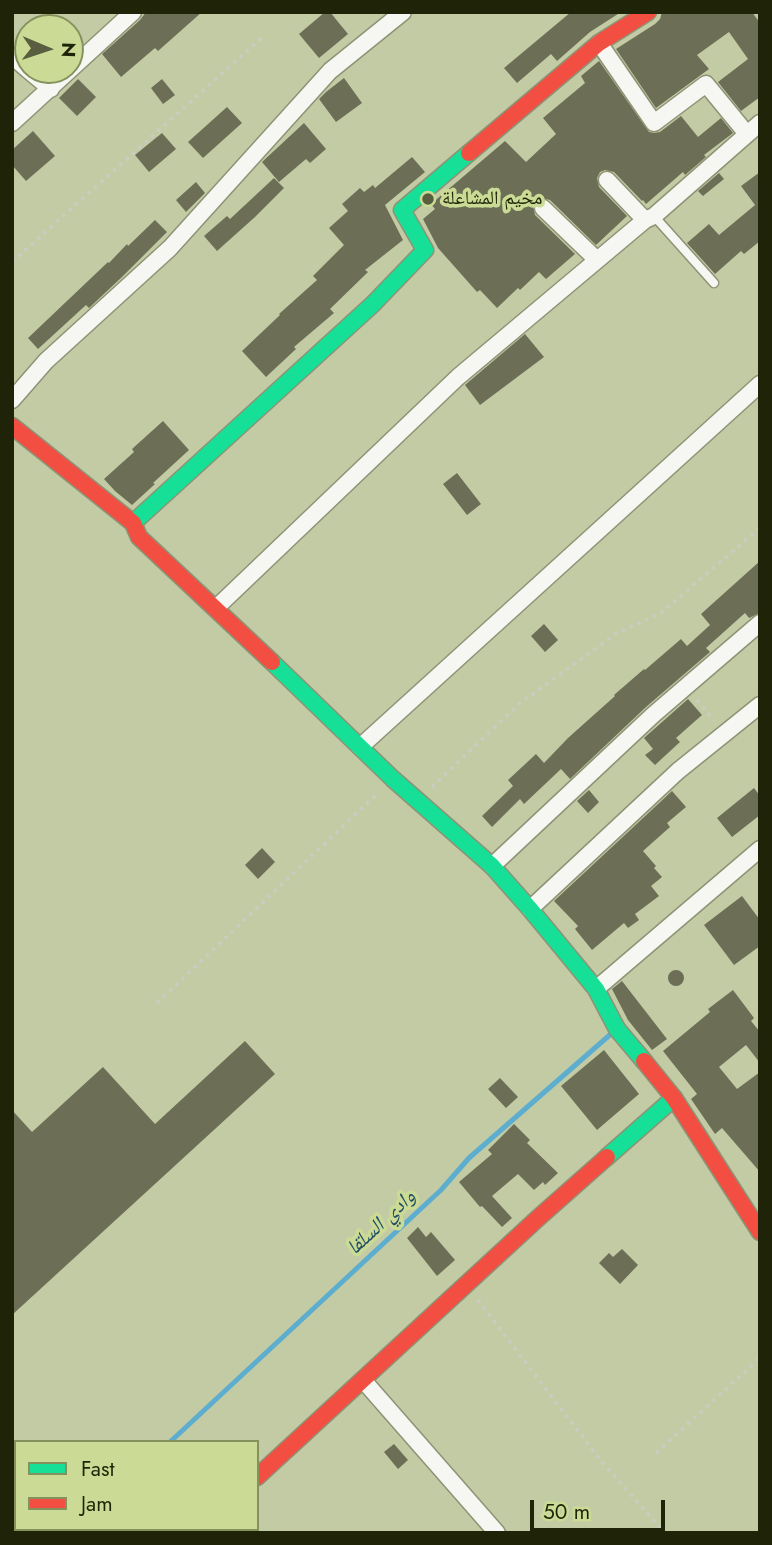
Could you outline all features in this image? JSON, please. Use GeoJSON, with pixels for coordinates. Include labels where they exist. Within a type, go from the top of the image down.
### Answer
{"type":"FeatureCollection","features":[{"type":"Feature","properties":{"kind":"street"},"geometry":{"type":"LineString","coordinates":[[12,123],[133,12]]}},
{"type":"Feature","properties":{"kind":"street"},"geometry":{"type":"LineString","coordinates":[[12,400],[46,361],[170,248],[330,71],[403,12]]}},
{"type":"Feature","properties":{"kind":"street"},"geometry":{"type":"LineString","coordinates":[[133,523],[373,304],[425,250],[402,210],[599,43],[648,12]]}},
{"type":"Feature","properties":{"kind":"street"},"geometry":{"type":"LineString","coordinates":[[599,43],[654,123],[706,85],[747,134]]}},
{"type":"Feature","properties":{"kind":"street"},"geometry":{"type":"LineString","coordinates":[[45,84],[51,89]]}},
{"type":"Feature","properties":{"kind":"street"},"geometry":{"type":"LineString","coordinates":[[216,608],[458,377],[760,123]]}},
{"type":"Feature","properties":{"kind":"street"},"geometry":{"type":"LineString","coordinates":[[607,180],[650,218]]}},
{"type":"Feature","properties":{"kind":"street"},"geometry":{"type":"LineString","coordinates":[[543,208],[597,260]]}},
{"type":"Feature","properties":{"kind":"street"},"geometry":{"type":"LineString","coordinates":[[360,747],[760,384]]}},
{"type":"Feature","properties":{"kind":"street"},"geometry":{"type":"LineString","coordinates":[[12,426],[133,523],[139,537],[393,779],[492,866],[596,989],[617,1030],[674,1098],[716,1154],[760,1232]]}},
{"type":"Feature","properties":{"kind":"street"},"geometry":{"type":"LineString","coordinates":[[492,866],[653,715],[760,622]]}},
{"type":"Feature","properties":{"kind":"street"},"geometry":{"type":"LineString","coordinates":[[530,909],[678,771],[760,705]]}},
{"type":"Feature","properties":{"kind":"street"},"geometry":{"type":"LineString","coordinates":[[596,989],[760,849]]}},
{"type":"Feature","properties":{"kind":"street"},"geometry":{"type":"LineString","coordinates":[[259,1475],[537,1219],[674,1098]]}},
{"type":"Feature","properties":{"kind":"street"},"geometry":{"type":"LineString","coordinates":[[363,1380],[497,1533]]}},
{"type":"Feature","properties":{"kind":"lane"},"geometry":{"type":"LineString","coordinates":[[650,218],[715,283]]}},
{"type":"Feature","properties":{"kind":"path"},"geometry":{"type":"LineString","coordinates":[[12,262],[265,35]]}},
{"type":"Feature","properties":{"kind":"path"},"geometry":{"type":"LineString","coordinates":[[418,801],[519,704],[617,633],[661,614],[760,528]]}},
{"type":"Feature","properties":{"kind":"path"},"geometry":{"type":"LineString","coordinates":[[686,686],[724,734]]}},
{"type":"Feature","properties":{"kind":"path"},"geometry":{"type":"LineString","coordinates":[[158,1003],[393,779]]}},
{"type":"Feature","properties":{"kind":"path"},"geometry":{"type":"LineString","coordinates":[[467,1285],[601,1461],[665,1533]]}},
{"type":"Feature","properties":{"kind":"path"},"geometry":{"type":"LineString","coordinates":[[656,1453],[760,1358]]}},
{"type":"Feature","properties":{"kind":"building"},"geometry":{"type":"Polygon","coordinates":[[[146,12],[202,12],[158,51],[155,48],[121,77],[102,54],[146,12]]]}},
{"type":"Feature","properties":{"kind":"building"},"geometry":{"type":"Polygon","coordinates":[[[325,12],[330,12],[348,34],[319,58],[299,34],[325,12]]]}},
{"type":"Feature","properties":{"kind":"building"},"geometry":{"type":"Polygon","coordinates":[[[571,12],[621,12],[590,32],[557,61],[551,54],[517,83],[504,68],[571,12]]]}},
{"type":"Feature","properties":{"kind":"building"},"geometry":{"type":"Polygon","coordinates":[[[662,12],[752,12],[760,23],[760,97],[741,111],[718,82],[748,59],[729,32],[697,55],[709,69],[656,108],[616,49],[655,24],[662,12]]]}},
{"type":"Feature","properties":{"kind":"building"},"geometry":{"type":"Polygon","coordinates":[[[599,61],[649,132],[660,132],[681,116],[698,137],[721,118],[733,133],[704,155],[706,157],[685,175],[683,172],[646,204],[614,172],[600,172],[597,178],[599,187],[627,216],[596,245],[550,200],[536,200],[533,206],[535,215],[575,254],[546,279],[539,272],[497,308],[480,290],[477,292],[438,248],[423,219],[435,209],[431,204],[505,141],[526,162],[556,134],[543,118],[585,83],[581,76],[599,61]]]}},
{"type":"Feature","properties":{"kind":"building"},"geometry":{"type":"Polygon","coordinates":[[[344,78],[362,103],[336,122],[319,99],[344,78]]]}},
{"type":"Feature","properties":{"kind":"building"},"geometry":{"type":"Polygon","coordinates":[[[162,79],[175,95],[163,104],[151,88],[162,79]]]}},
{"type":"Feature","properties":{"kind":"building"},"geometry":{"type":"Polygon","coordinates":[[[73,84],[83,84],[96,97],[77,116],[59,98],[73,84]]]}},
{"type":"Feature","properties":{"kind":"building"},"geometry":{"type":"Polygon","coordinates":[[[227,107],[242,123],[203,158],[188,142],[227,107]]]}},
{"type":"Feature","properties":{"kind":"building"},"geometry":{"type":"Polygon","coordinates":[[[304,123],[326,149],[310,163],[306,159],[279,182],[262,162],[304,123]]]}},
{"type":"Feature","properties":{"kind":"building"},"geometry":{"type":"Polygon","coordinates":[[[33,131],[55,156],[26,181],[12,165],[12,150],[33,131]]]}},
{"type":"Feature","properties":{"kind":"building"},"geometry":{"type":"Polygon","coordinates":[[[162,133],[176,149],[149,172],[135,155],[162,133]]]}},
{"type":"Feature","properties":{"kind":"building"},"geometry":{"type":"Polygon","coordinates":[[[412,157],[425,172],[385,205],[403,240],[365,270],[368,272],[330,309],[334,313],[294,347],[296,349],[266,377],[242,351],[317,280],[313,276],[344,245],[329,228],[348,211],[342,204],[360,188],[364,192],[373,185],[375,188],[412,157]]]}},
{"type":"Feature","properties":{"kind":"building"},"geometry":{"type":"Polygon","coordinates":[[[760,172],[760,241],[744,254],[741,251],[715,274],[687,243],[709,224],[719,235],[755,205],[741,186],[760,172]]]}},
{"type":"Feature","properties":{"kind":"building"},"geometry":{"type":"Polygon","coordinates":[[[719,173],[724,179],[703,196],[698,191],[719,173]]]}},
{"type":"Feature","properties":{"kind":"building"},"geometry":{"type":"Polygon","coordinates":[[[274,178],[284,188],[217,251],[204,236],[227,216],[230,219],[274,178]]]}},
{"type":"Feature","properties":{"kind":"building"},"geometry":{"type":"Polygon","coordinates":[[[196,182],[205,193],[186,212],[176,200],[196,182]]]}},
{"type":"Feature","properties":{"kind":"building"},"geometry":{"type":"Polygon","coordinates":[[[155,220],[167,232],[89,308],[86,305],[38,349],[28,338],[155,220]]]}},
{"type":"Feature","properties":{"kind":"building"},"geometry":{"type":"Polygon","coordinates":[[[525,334],[544,357],[480,405],[465,385],[525,334]]]}},
{"type":"Feature","properties":{"kind":"building"},"geometry":{"type":"Polygon","coordinates":[[[163,421],[189,450],[132,505],[104,479],[163,421]]]}},
{"type":"Feature","properties":{"kind":"building"},"geometry":{"type":"Polygon","coordinates":[[[457,473],[481,504],[467,515],[443,484],[457,473]]]}},
{"type":"Feature","properties":{"kind":"building"},"geometry":{"type":"Polygon","coordinates":[[[760,561],[760,613],[749,618],[745,613],[706,648],[710,652],[646,707],[570,779],[561,769],[524,804],[520,799],[492,827],[482,816],[513,786],[508,780],[536,754],[544,763],[614,695],[681,639],[687,646],[710,625],[701,614],[760,561]]]}},
{"type":"Feature","properties":{"kind":"building"},"geometry":{"type":"Polygon","coordinates":[[[544,624],[558,640],[545,652],[531,636],[544,624]]]}},
{"type":"Feature","properties":{"kind":"building"},"geometry":{"type":"Polygon","coordinates":[[[688,699],[702,715],[676,738],[680,742],[655,765],[645,755],[653,749],[644,738],[688,699]]]}},
{"type":"Feature","properties":{"kind":"building"},"geometry":{"type":"Polygon","coordinates":[[[754,788],[760,796],[760,815],[732,837],[717,818],[754,788]]]}},
{"type":"Feature","properties":{"kind":"building"},"geometry":{"type":"Polygon","coordinates":[[[589,790],[599,802],[588,813],[577,801],[589,790]]]}},
{"type":"Feature","properties":{"kind":"building"},"geometry":{"type":"Polygon","coordinates":[[[672,791],[686,807],[667,823],[670,827],[643,851],[662,877],[651,886],[659,896],[635,914],[639,920],[628,928],[624,923],[592,950],[575,929],[578,926],[554,901],[672,791]]]}},
{"type":"Feature","properties":{"kind":"building"},"geometry":{"type":"Polygon","coordinates":[[[262,848],[275,862],[258,879],[245,865],[262,848]]]}},
{"type":"Feature","properties":{"kind":"building"},"geometry":{"type":"Polygon","coordinates":[[[742,896],[760,920],[760,946],[734,965],[704,925],[742,896]]]}},
{"type":"Feature","properties":{"kind":"building"},"geometry":{"type":"Polygon","coordinates":[[[676,970],[682,972],[682,984],[676,986],[670,984],[668,978],[670,972],[676,970]]]}},
{"type":"Feature","properties":{"kind":"building"},"geometry":{"type":"Polygon","coordinates":[[[622,981],[667,1039],[652,1050],[628,1020],[612,989],[622,981]]]}},
{"type":"Feature","properties":{"kind":"building"},"geometry":{"type":"Polygon","coordinates":[[[733,990],[754,1018],[751,1021],[760,1032],[760,1063],[746,1045],[719,1067],[737,1089],[760,1072],[760,1172],[722,1128],[715,1134],[691,1099],[697,1094],[663,1051],[710,1012],[708,1009],[733,990]]]}},
{"type":"Feature","properties":{"kind":"building"},"geometry":{"type":"Polygon","coordinates":[[[245,1041],[275,1074],[12,1315],[12,1110],[32,1132],[103,1067],[155,1124],[245,1041]]]}},
{"type":"Feature","properties":{"kind":"building"},"geometry":{"type":"Polygon","coordinates":[[[604,1050],[639,1094],[597,1130],[561,1086],[604,1050]]]}},
{"type":"Feature","properties":{"kind":"building"},"geometry":{"type":"Polygon","coordinates":[[[500,1078],[518,1097],[506,1108],[488,1089],[500,1078]]]}},
{"type":"Feature","properties":{"kind":"building"},"geometry":{"type":"Polygon","coordinates":[[[514,1124],[530,1140],[527,1143],[558,1173],[545,1185],[543,1182],[534,1190],[518,1174],[492,1196],[512,1218],[502,1227],[459,1182],[492,1154],[488,1150],[514,1124]]]}},
{"type":"Feature","properties":{"kind":"building"},"geometry":{"type":"Polygon","coordinates":[[[418,1227],[426,1237],[431,1232],[455,1260],[437,1276],[407,1238],[418,1227]]]}},
{"type":"Feature","properties":{"kind":"building"},"geometry":{"type":"Polygon","coordinates":[[[622,1249],[638,1265],[620,1284],[599,1263],[609,1253],[613,1257],[622,1249]]]}},
{"type":"Feature","properties":{"kind":"building"},"geometry":{"type":"Polygon","coordinates":[[[394,1444],[408,1460],[398,1469],[384,1452],[394,1444]]]}},
{"type":"Feature","properties":{"kind":"waterway","name":"وادي السلقا"},"geometry":{"type":"LineString","coordinates":[[172,1440],[441,1190],[469,1158],[612,1033]]}},
{"type":"Feature","properties":{"kind":"traffic: fast"},"geometry":{"type":"LineString","coordinates":[[133,523],[373,304],[425,250],[402,210],[469,153]]}},
{"type":"Feature","properties":{"kind":"traffic: fast"},"geometry":{"type":"LineString","coordinates":[[272,662],[393,779],[492,866],[596,989],[617,1029],[644,1061]]}},
{"type":"Feature","properties":{"kind":"traffic: fast"},"geometry":{"type":"LineString","coordinates":[[607,1157],[674,1098]]}},
{"type":"Feature","properties":{"kind":"traffic: jam"},"geometry":{"type":"LineString","coordinates":[[469,153],[599,43],[648,12]]}},
{"type":"Feature","properties":{"kind":"traffic: jam"},"geometry":{"type":"LineString","coordinates":[[12,426],[133,523],[139,537],[272,662]]}},
{"type":"Feature","properties":{"kind":"traffic: jam"},"geometry":{"type":"LineString","coordinates":[[644,1061],[674,1098],[760,1232]]}},
{"type":"Feature","properties":{"kind":"traffic: jam"},"geometry":{"type":"LineString","coordinates":[[259,1475],[607,1157]]}},
{"type":"Feature","properties":{"kind":"place","name":"مخيم المشاعلة"},"geometry":{"type":"Point","coordinates":[428,199]}}]}
